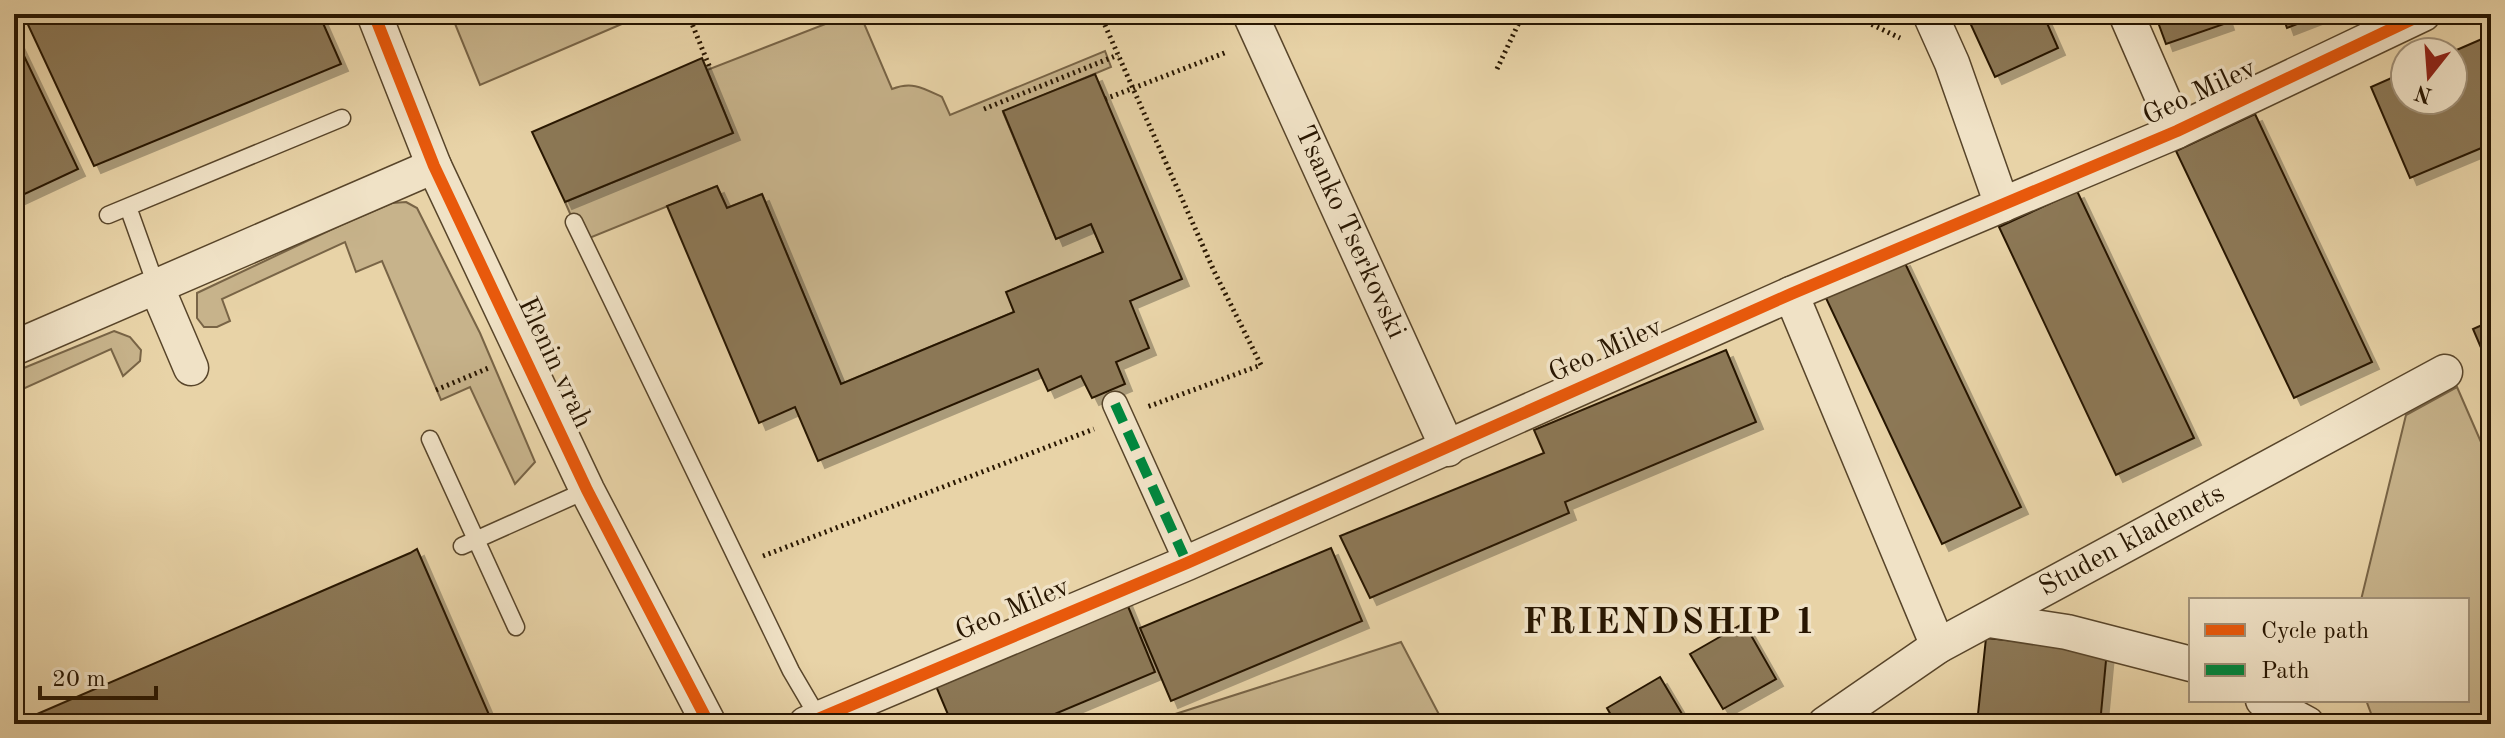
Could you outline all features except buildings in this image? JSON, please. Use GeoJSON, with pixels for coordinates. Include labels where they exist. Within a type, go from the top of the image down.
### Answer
{"type":"FeatureCollection","features":[{"type":"Feature","properties":{"kind":"street","name":"Elenin vrah"},"geometry":{"type":"LineString","coordinates":[[374,14],[434,166],[587,490],[709,724]]}},
{"type":"Feature","properties":{"kind":"street"},"geometry":{"type":"LineString","coordinates":[[1930,14],[1952,63],[2002,205]]}},
{"type":"Feature","properties":{"kind":"street"},"geometry":{"type":"LineString","coordinates":[[2126,14],[2177,131]]}},
{"type":"Feature","properties":{"kind":"street","name":"Geo Milev"},"geometry":{"type":"LineString","coordinates":[[812,721],[1187,563],[1791,294],[2177,131],[2423,14]]}},
{"type":"Feature","properties":{"kind":"street","name":"Tsanko Tserkovski"},"geometry":{"type":"LineString","coordinates":[[1256,26],[1448,449]]}},
{"type":"Feature","properties":{"kind":"street"},"geometry":{"type":"LineString","coordinates":[[14,348],[434,166]]}},
{"type":"Feature","properties":{"kind":"street"},"geometry":{"type":"LineString","coordinates":[[157,288],[191,368]]}},
{"type":"Feature","properties":{"kind":"street"},"geometry":{"type":"LineString","coordinates":[[1791,294],[1938,646]]}},
{"type":"Feature","properties":{"kind":"street","name":"Studen kladenets"},"geometry":{"type":"LineString","coordinates":[[1825,724],[1938,646],[2445,372]]}},
{"type":"Feature","properties":{"kind":"street"},"geometry":{"type":"LineString","coordinates":[[1118,411],[1187,563]]}},
{"type":"Feature","properties":{"kind":"street"},"geometry":{"type":"LineString","coordinates":[[1989,620],[2067,632],[2189,663]]}},
{"type":"Feature","properties":{"kind":"street"},"geometry":{"type":"LineString","coordinates":[[2267,702],[2307,724]]}},
{"type":"Feature","properties":{"kind":"lane"},"geometry":{"type":"LineString","coordinates":[[108,215],[342,118]]}},
{"type":"Feature","properties":{"kind":"lane"},"geometry":{"type":"LineString","coordinates":[[128,207],[157,288]]}},
{"type":"Feature","properties":{"kind":"lane"},"geometry":{"type":"LineString","coordinates":[[574,222],[791,671],[812,721]]}},
{"type":"Feature","properties":{"kind":"lane"},"geometry":{"type":"LineString","coordinates":[[430,439],[470,542],[516,627]]}},
{"type":"Feature","properties":{"kind":"lane"},"geometry":{"type":"LineString","coordinates":[[470,542],[587,490]]}},
{"type":"Feature","properties":{"kind":"path"},"geometry":{"type":"LineString","coordinates":[[688,14],[710,68]]}},
{"type":"Feature","properties":{"kind":"path"},"geometry":{"type":"LineString","coordinates":[[755,560],[1118,411],[1261,365],[1100,14]]}},
{"type":"Feature","properties":{"kind":"path"},"geometry":{"type":"LineString","coordinates":[[1497,69],[1523,14]]}},
{"type":"Feature","properties":{"kind":"path"},"geometry":{"type":"LineString","coordinates":[[1105,99],[1133,89],[1256,26]]}},
{"type":"Feature","properties":{"kind":"path"},"geometry":{"type":"LineString","coordinates":[[984,109],[1118,55]]}},
{"type":"Feature","properties":{"kind":"path"},"geometry":{"type":"LineString","coordinates":[[436,390],[493,366]]}},
{"type":"Feature","properties":{"kind":"shaded area"},"geometry":{"type":"Polygon","coordinates":[[[451,14],[645,14],[480,85],[451,14]]]}},
{"type":"Feature","properties":{"kind":"shaded area"},"geometry":{"type":"Polygon","coordinates":[[[851,14],[860,14],[892,89],[912,86],[929,91],[942,97],[950,115],[1105,51],[1111,67],[1003,112],[1056,239],[1091,224],[1103,252],[1007,292],[1014,312],[841,384],[762,194],[727,208],[717,186],[582,241],[565,202],[733,133],[707,70],[851,14]]]}},
{"type":"Feature","properties":{"kind":"shaded area"},"geometry":{"type":"Polygon","coordinates":[[[406,202],[417,208],[480,333],[535,462],[515,484],[470,387],[441,400],[382,261],[356,272],[345,242],[222,299],[230,321],[217,327],[204,327],[197,318],[197,293],[341,225],[392,203],[406,202]]]}},
{"type":"Feature","properties":{"kind":"shaded area"},"geometry":{"type":"Polygon","coordinates":[[[114,331],[130,337],[141,350],[140,361],[123,376],[111,349],[14,393],[14,372],[114,331]]]}},
{"type":"Feature","properties":{"kind":"shaded area"},"geometry":{"type":"Polygon","coordinates":[[[2457,387],[2491,465],[2491,724],[2375,724],[2367,702],[2469,702],[2469,598],[2361,598],[2406,415],[2457,387]]]}},
{"type":"Feature","properties":{"kind":"shaded area"},"geometry":{"type":"Polygon","coordinates":[[[1401,642],[1444,724],[1144,724],[1401,642]]]}},
{"type":"Feature","properties":{"kind":"marked path"},"geometry":{"type":"LineString","coordinates":[[1115,404],[1187,563]]}},
{"type":"Feature","properties":{"kind":"cycle path"},"geometry":{"type":"LineString","coordinates":[[374,14],[434,166],[587,490],[709,724]]}},
{"type":"Feature","properties":{"kind":"cycle path"},"geometry":{"type":"LineString","coordinates":[[806,724],[1187,563],[1791,294],[2177,131],[2423,14]]}},
{"type":"Feature","properties":{"kind":"district","name":"FRIENDSHIP 1"},"geometry":{"type":"Point","coordinates":[1670,624]}}]}
